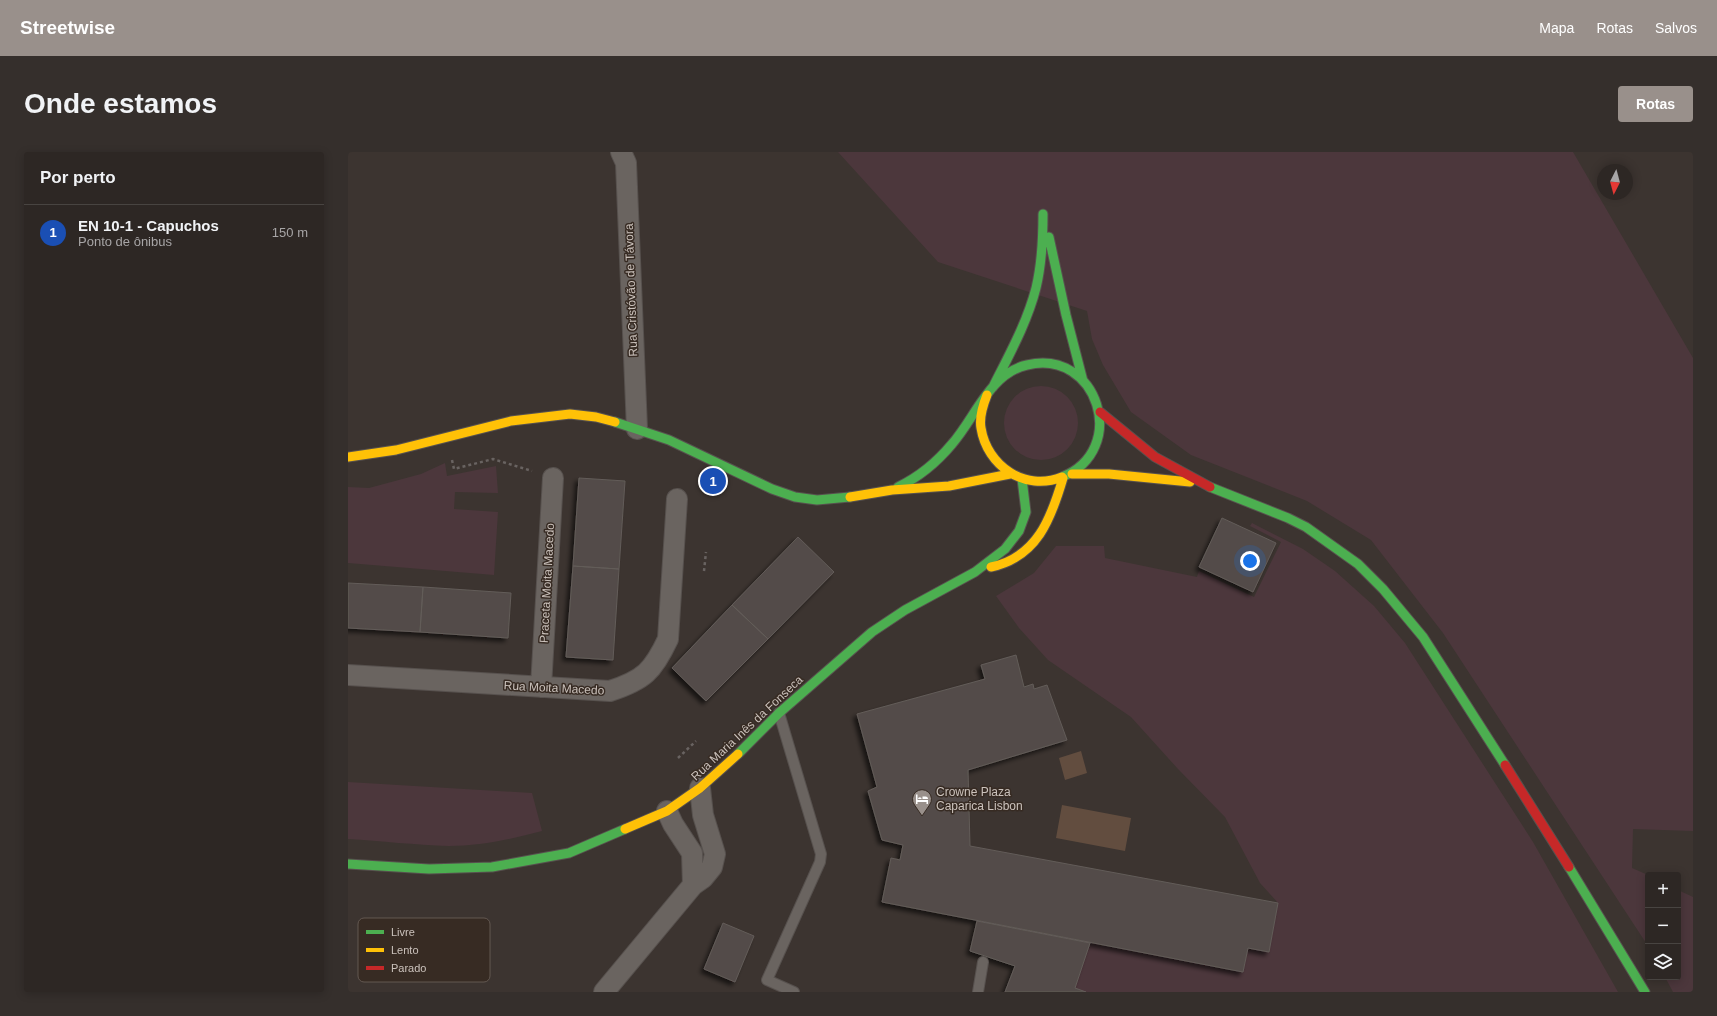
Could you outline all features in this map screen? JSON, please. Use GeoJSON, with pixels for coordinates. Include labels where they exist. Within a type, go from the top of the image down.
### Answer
{"type":"FeatureCollection","features":[{"type":"Feature","properties":{"kind":"main road"},"geometry":{"type":"LineString","coordinates":[[892,490],[916,479],[940,458],[963,432],[992,387],[1024,324],[1036,288],[1042,250],[1043,214],[1083,381]]}},
{"type":"Feature","properties":{"kind":"main road"},"geometry":{"type":"LineString","coordinates":[[992,387],[1012,370],[1023,365],[1036,363],[1061,367],[1073,372],[1083,381],[1094,395],[1100,412],[1100,424],[1095,447],[1089,458],[1067,476]]}},
{"type":"Feature","properties":{"kind":"main road"},"geometry":{"type":"LineString","coordinates":[[987,395],[981,417],[983,439],[993,459],[1010,474],[1022,479],[1036,482],[1050,482],[1067,476],[1109,474],[1202,484]]}},
{"type":"Feature","properties":{"kind":"main road"},"geometry":{"type":"LineString","coordinates":[[1100,412],[1155,458],[1202,484],[1288,518],[1306,527],[1358,564],[1397,604],[1423,637],[1448,675],[1583,888],[1645,992]]}},
{"type":"Feature","properties":{"kind":"main road"},"geometry":{"type":"LineString","coordinates":[[348,457],[396,450],[511,421],[570,414],[596,417],[669,440],[727,469],[772,489],[795,497],[817,500],[836,499],[892,490],[949,486],[1010,474]]}},
{"type":"Feature","properties":{"kind":"main road","name":"Rua Maria Inês da Fonseca"},"geometry":{"type":"LineString","coordinates":[[975,572],[1005,564],[1016,559],[1026,551],[1043,528],[1067,476]]}},
{"type":"Feature","properties":{"kind":"main road","name":"Rua Maria Inês da Fonseca"},"geometry":{"type":"LineString","coordinates":[[348,864],[429,869],[492,867],[569,853],[668,811],[700,788],[752,741],[779,713],[872,632],[905,610],[975,572],[1005,549],[1019,531],[1026,512],[1022,479]]}},
{"type":"Feature","properties":{"kind":"street","name":"Rua Cristóvão de Távora"},"geometry":{"type":"LineString","coordinates":[[621,152],[626,163],[637,429]]}},
{"type":"Feature","properties":{"kind":"street","name":"Praceta Moita Macedo"},"geometry":{"type":"LineString","coordinates":[[541,687],[553,478]]}},
{"type":"Feature","properties":{"kind":"street","name":"Rua Moita Macedo"},"geometry":{"type":"LineString","coordinates":[[348,675],[610,691],[631,684],[645,674],[660,656],[668,639],[677,499]]}},
{"type":"Feature","properties":{"kind":"street"},"geometry":{"type":"LineString","coordinates":[[604,992],[693,885],[703,878],[712,867],[715,854],[703,816],[700,788]]}},
{"type":"Feature","properties":{"kind":"street"},"geometry":{"type":"LineString","coordinates":[[668,811],[673,824],[692,853],[693,885]]}},
{"type":"Feature","properties":{"kind":"lane"},"geometry":{"type":"LineString","coordinates":[[779,713],[821,854],[820,862],[767,980],[794,992]]}},
{"type":"Feature","properties":{"kind":"lane"},"geometry":{"type":"LineString","coordinates":[[978,992],[983,962]]}},
{"type":"Feature","properties":{"kind":"path"},"geometry":{"type":"LineString","coordinates":[[451,459],[454,469],[493,458],[553,478]]}},
{"type":"Feature","properties":{"kind":"path"},"geometry":{"type":"LineString","coordinates":[[704,571],[706,552]]}},
{"type":"Feature","properties":{"kind":"path"},"geometry":{"type":"LineString","coordinates":[[678,758],[696,741]]}},
{"type":"Feature","properties":{"kind":"shaded area"},"geometry":{"type":"Polygon","coordinates":[[[838,152],[1573,152],[1597,193],[1597,200],[1601,200],[1693,358],[1693,831],[1633,829],[1632,868],[1645,874],[1645,941],[1443,633],[1371,540],[1307,501],[1191,455],[1131,412],[1103,365],[1092,339],[1087,311],[938,262],[838,152]]]}},
{"type":"Feature","properties":{"kind":"shaded area"},"geometry":{"type":"Polygon","coordinates":[[[1041,386],[1055,389],[1067,397],[1075,409],[1078,423],[1075,437],[1067,449],[1055,457],[1041,460],[1027,457],[1015,449],[1007,437],[1004,423],[1007,409],[1015,397],[1027,389],[1041,386]]]}},
{"type":"Feature","properties":{"kind":"shaded area"},"geometry":{"type":"Polygon","coordinates":[[[445,463],[447,476],[496,466],[498,493],[455,492],[454,509],[498,512],[494,575],[348,563],[348,487],[369,488],[421,474],[445,463]]]}},
{"type":"Feature","properties":{"kind":"shaded area"},"geometry":{"type":"Polygon","coordinates":[[[1252,523],[1303,549],[1335,571],[1374,606],[1405,643],[1533,842],[1618,992],[1086,992],[1075,988],[1090,943],[1243,972],[1248,948],[1269,952],[1278,903],[1260,883],[1225,817],[1178,769],[1131,717],[1048,660],[1019,628],[996,596],[1034,573],[1056,546],[1104,546],[1105,558],[1197,577],[1199,571],[1254,597],[1281,542],[1250,526],[1252,523]]]}},
{"type":"Feature","properties":{"kind":"shaded area"},"geometry":{"type":"Polygon","coordinates":[[[1081,751],[1087,773],[1065,780],[1059,758],[1081,751]]]}},
{"type":"Feature","properties":{"kind":"shaded area"},"geometry":{"type":"Polygon","coordinates":[[[348,782],[532,793],[542,831],[496,842],[461,846],[424,845],[348,839],[348,782]]]}},
{"type":"Feature","properties":{"kind":"shaded area"},"geometry":{"type":"Polygon","coordinates":[[[1062,805],[1131,818],[1125,851],[1056,838],[1062,805]]]}},
{"type":"Feature","properties":{"kind":"shaded area"},"geometry":{"type":"Polygon","coordinates":[[[1681,891],[1693,897],[1693,992],[1673,992],[1667,980],[1681,980],[1681,891]]]}},
{"type":"Feature","properties":{"kind":"building"},"geometry":{"type":"Polygon","coordinates":[[[579,478],[625,481],[619,569],[573,566],[579,478]]]}},
{"type":"Feature","properties":{"kind":"building"},"geometry":{"type":"Polygon","coordinates":[[[1222,518],[1276,543],[1253,592],[1199,567],[1222,518]]]}},
{"type":"Feature","properties":{"kind":"building"},"geometry":{"type":"Polygon","coordinates":[[[798,537],[834,572],[768,639],[732,605],[798,537]]]}},
{"type":"Feature","properties":{"kind":"building"},"geometry":{"type":"Polygon","coordinates":[[[573,566],[619,569],[613,660],[566,657],[573,566]]]}},
{"type":"Feature","properties":{"kind":"building"},"geometry":{"type":"Polygon","coordinates":[[[348,583],[423,587],[420,632],[348,628],[348,583]]]}},
{"type":"Feature","properties":{"kind":"building"},"geometry":{"type":"Polygon","coordinates":[[[423,587],[511,593],[508,638],[420,632],[423,587]]]}},
{"type":"Feature","properties":{"kind":"building"},"geometry":{"type":"Polygon","coordinates":[[[732,605],[768,639],[706,701],[672,668],[732,605]]]}},
{"type":"Feature","properties":{"kind":"building","name":"Crowne Plaza Caparica Lisbon"},"geometry":{"type":"Polygon","coordinates":[[[1016,655],[1024,687],[1033,684],[1034,689],[1047,685],[1067,740],[968,770],[970,846],[1278,903],[1269,952],[1248,948],[1243,972],[882,902],[891,858],[900,860],[903,845],[882,840],[868,791],[877,787],[857,714],[985,679],[981,665],[1016,655]]]}},
{"type":"Feature","properties":{"kind":"building"},"geometry":{"type":"Polygon","coordinates":[[[977,921],[1090,943],[1075,988],[1086,992],[1005,992],[1015,966],[970,951],[977,921]]]}},
{"type":"Feature","properties":{"kind":"building"},"geometry":{"type":"Polygon","coordinates":[[[723,923],[754,936],[735,982],[704,969],[723,923]]]}},
{"type":"Feature","properties":{"kind":"traffic: fast"},"geometry":{"type":"LineString","coordinates":[[993,387],[1023,326],[1036,288],[1042,251],[1043,214]]}},
{"type":"Feature","properties":{"kind":"traffic: fast"},"geometry":{"type":"LineString","coordinates":[[1049,237],[1066,315],[1083,381]]}},
{"type":"Feature","properties":{"kind":"traffic: fast"},"geometry":{"type":"LineString","coordinates":[[898,487],[920,474],[946,451],[984,398],[1003,377],[1014,370],[1027,365],[1052,364],[1072,372],[1087,386],[1097,404],[1100,425],[1095,446],[1083,464],[1062,477]]}},
{"type":"Feature","properties":{"kind":"traffic: fast"},"geometry":{"type":"LineString","coordinates":[[615,422],[669,440],[772,489],[795,497],[817,500],[850,497]]}},
{"type":"Feature","properties":{"kind":"traffic: fast"},"geometry":{"type":"LineString","coordinates":[[738,754],[779,713],[872,632],[905,610],[975,572],[1005,549],[1019,531],[1026,512],[1022,479]]}},
{"type":"Feature","properties":{"kind":"traffic: fast"},"geometry":{"type":"LineString","coordinates":[[1210,487],[1288,518],[1306,527],[1358,564],[1383,589],[1423,637],[1505,765]]}},
{"type":"Feature","properties":{"kind":"traffic: fast"},"geometry":{"type":"LineString","coordinates":[[348,864],[429,869],[492,867],[569,853],[625,829]]}},
{"type":"Feature","properties":{"kind":"traffic: fast"},"geometry":{"type":"LineString","coordinates":[[1569,867],[1645,992]]}},
{"type":"Feature","properties":{"kind":"traffic: slow"},"geometry":{"type":"LineString","coordinates":[[987,395],[981,415],[981,428],[985,442],[991,454],[1000,464],[1010,472],[1022,478],[1035,481],[1048,481],[1062,477]]}},
{"type":"Feature","properties":{"kind":"traffic: slow"},"geometry":{"type":"LineString","coordinates":[[348,457],[396,450],[511,421],[570,414],[596,417],[615,422]]}},
{"type":"Feature","properties":{"kind":"traffic: slow"},"geometry":{"type":"LineString","coordinates":[[850,497],[892,490],[949,486],[1010,474]]}},
{"type":"Feature","properties":{"kind":"traffic: slow"},"geometry":{"type":"LineString","coordinates":[[1072,474],[1109,474],[1190,482]]}},
{"type":"Feature","properties":{"kind":"traffic: slow"},"geometry":{"type":"LineString","coordinates":[[991,567],[1007,562],[1020,555],[1040,534],[1053,508],[1063,478]]}},
{"type":"Feature","properties":{"kind":"traffic: slow"},"geometry":{"type":"LineString","coordinates":[[625,829],[667,811],[700,788],[738,754]]}},
{"type":"Feature","properties":{"kind":"traffic: jam"},"geometry":{"type":"LineString","coordinates":[[1100,412],[1155,457],[1210,487]]}},
{"type":"Feature","properties":{"kind":"traffic: jam"},"geometry":{"type":"LineString","coordinates":[[1505,765],[1569,867]]}},
{"type":"Feature","properties":{"kind":"place","name":"EN 10-1 - Capuchos"},"geometry":{"type":"Point","coordinates":[713,481]}},
{"type":"Feature","properties":{"kind":"place","name":"Crowne Plaza Caparica Lisbon"},"geometry":{"type":"Point","coordinates":[922,816]}}]}
